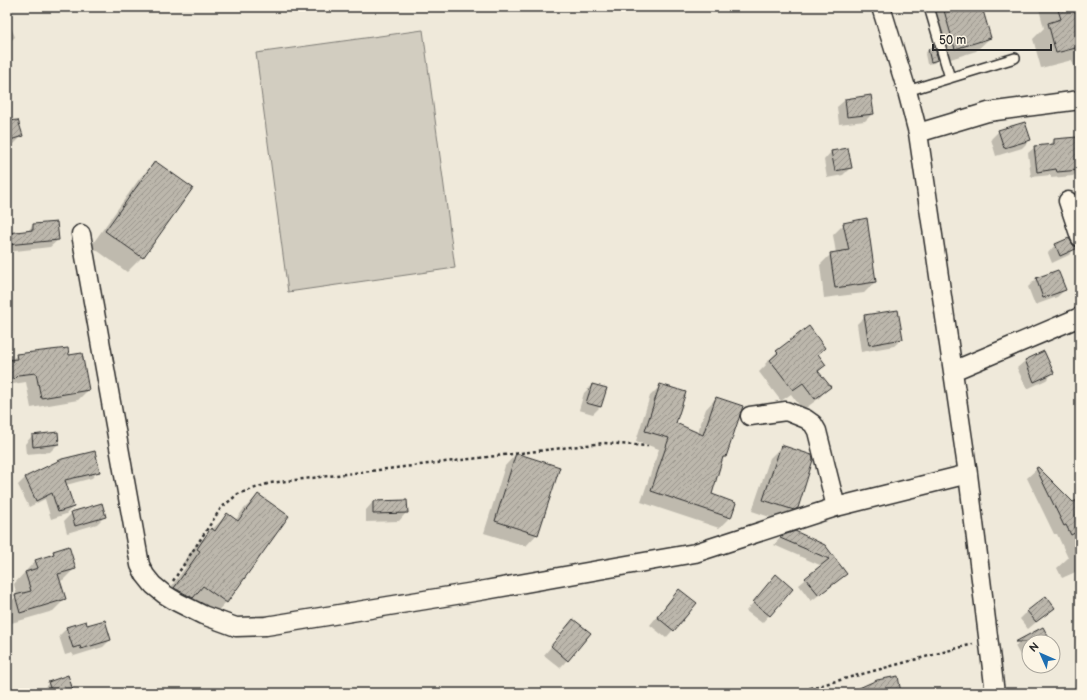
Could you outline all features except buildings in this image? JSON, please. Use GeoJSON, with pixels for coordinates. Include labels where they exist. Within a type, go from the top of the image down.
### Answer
{"type":"FeatureCollection","features":[{"type":"Feature","properties":{"kind":"street"},"geometry":{"type":"LineString","coordinates":[[881,7],[907,91],[918,134],[968,474],[994,693]]}},
{"type":"Feature","properties":{"kind":"street"},"geometry":{"type":"LineString","coordinates":[[918,134],[988,112],[1080,100]]}},
{"type":"Feature","properties":{"kind":"street"},"geometry":{"type":"LineString","coordinates":[[1068,201],[1080,237]]}},
{"type":"Feature","properties":{"kind":"street"},"geometry":{"type":"LineString","coordinates":[[81,234],[140,565],[145,575],[153,585],[164,594],[203,615],[236,627],[266,626],[481,591],[695,553],[836,507],[968,474]]}},
{"type":"Feature","properties":{"kind":"street"},"geometry":{"type":"LineString","coordinates":[[953,371],[1080,317]]}},
{"type":"Feature","properties":{"kind":"street"},"geometry":{"type":"LineString","coordinates":[[750,416],[786,411],[806,419],[813,424],[817,432],[836,507]]}},
{"type":"Feature","properties":{"kind":"lane"},"geometry":{"type":"LineString","coordinates":[[929,7],[950,78]]}},
{"type":"Feature","properties":{"kind":"lane"},"geometry":{"type":"LineString","coordinates":[[907,91],[1015,58]]}},
{"type":"Feature","properties":{"kind":"path"},"geometry":{"type":"LineString","coordinates":[[164,594],[221,508],[238,494],[270,483],[604,443],[648,446]]}},
{"type":"Feature","properties":{"kind":"path"},"geometry":{"type":"LineString","coordinates":[[792,693],[988,640]]}},
{"type":"Feature","properties":{"kind":"shaded area"},"geometry":{"type":"Polygon","coordinates":[[[423,30],[455,268],[288,292],[256,53],[423,30]]]}}]}
